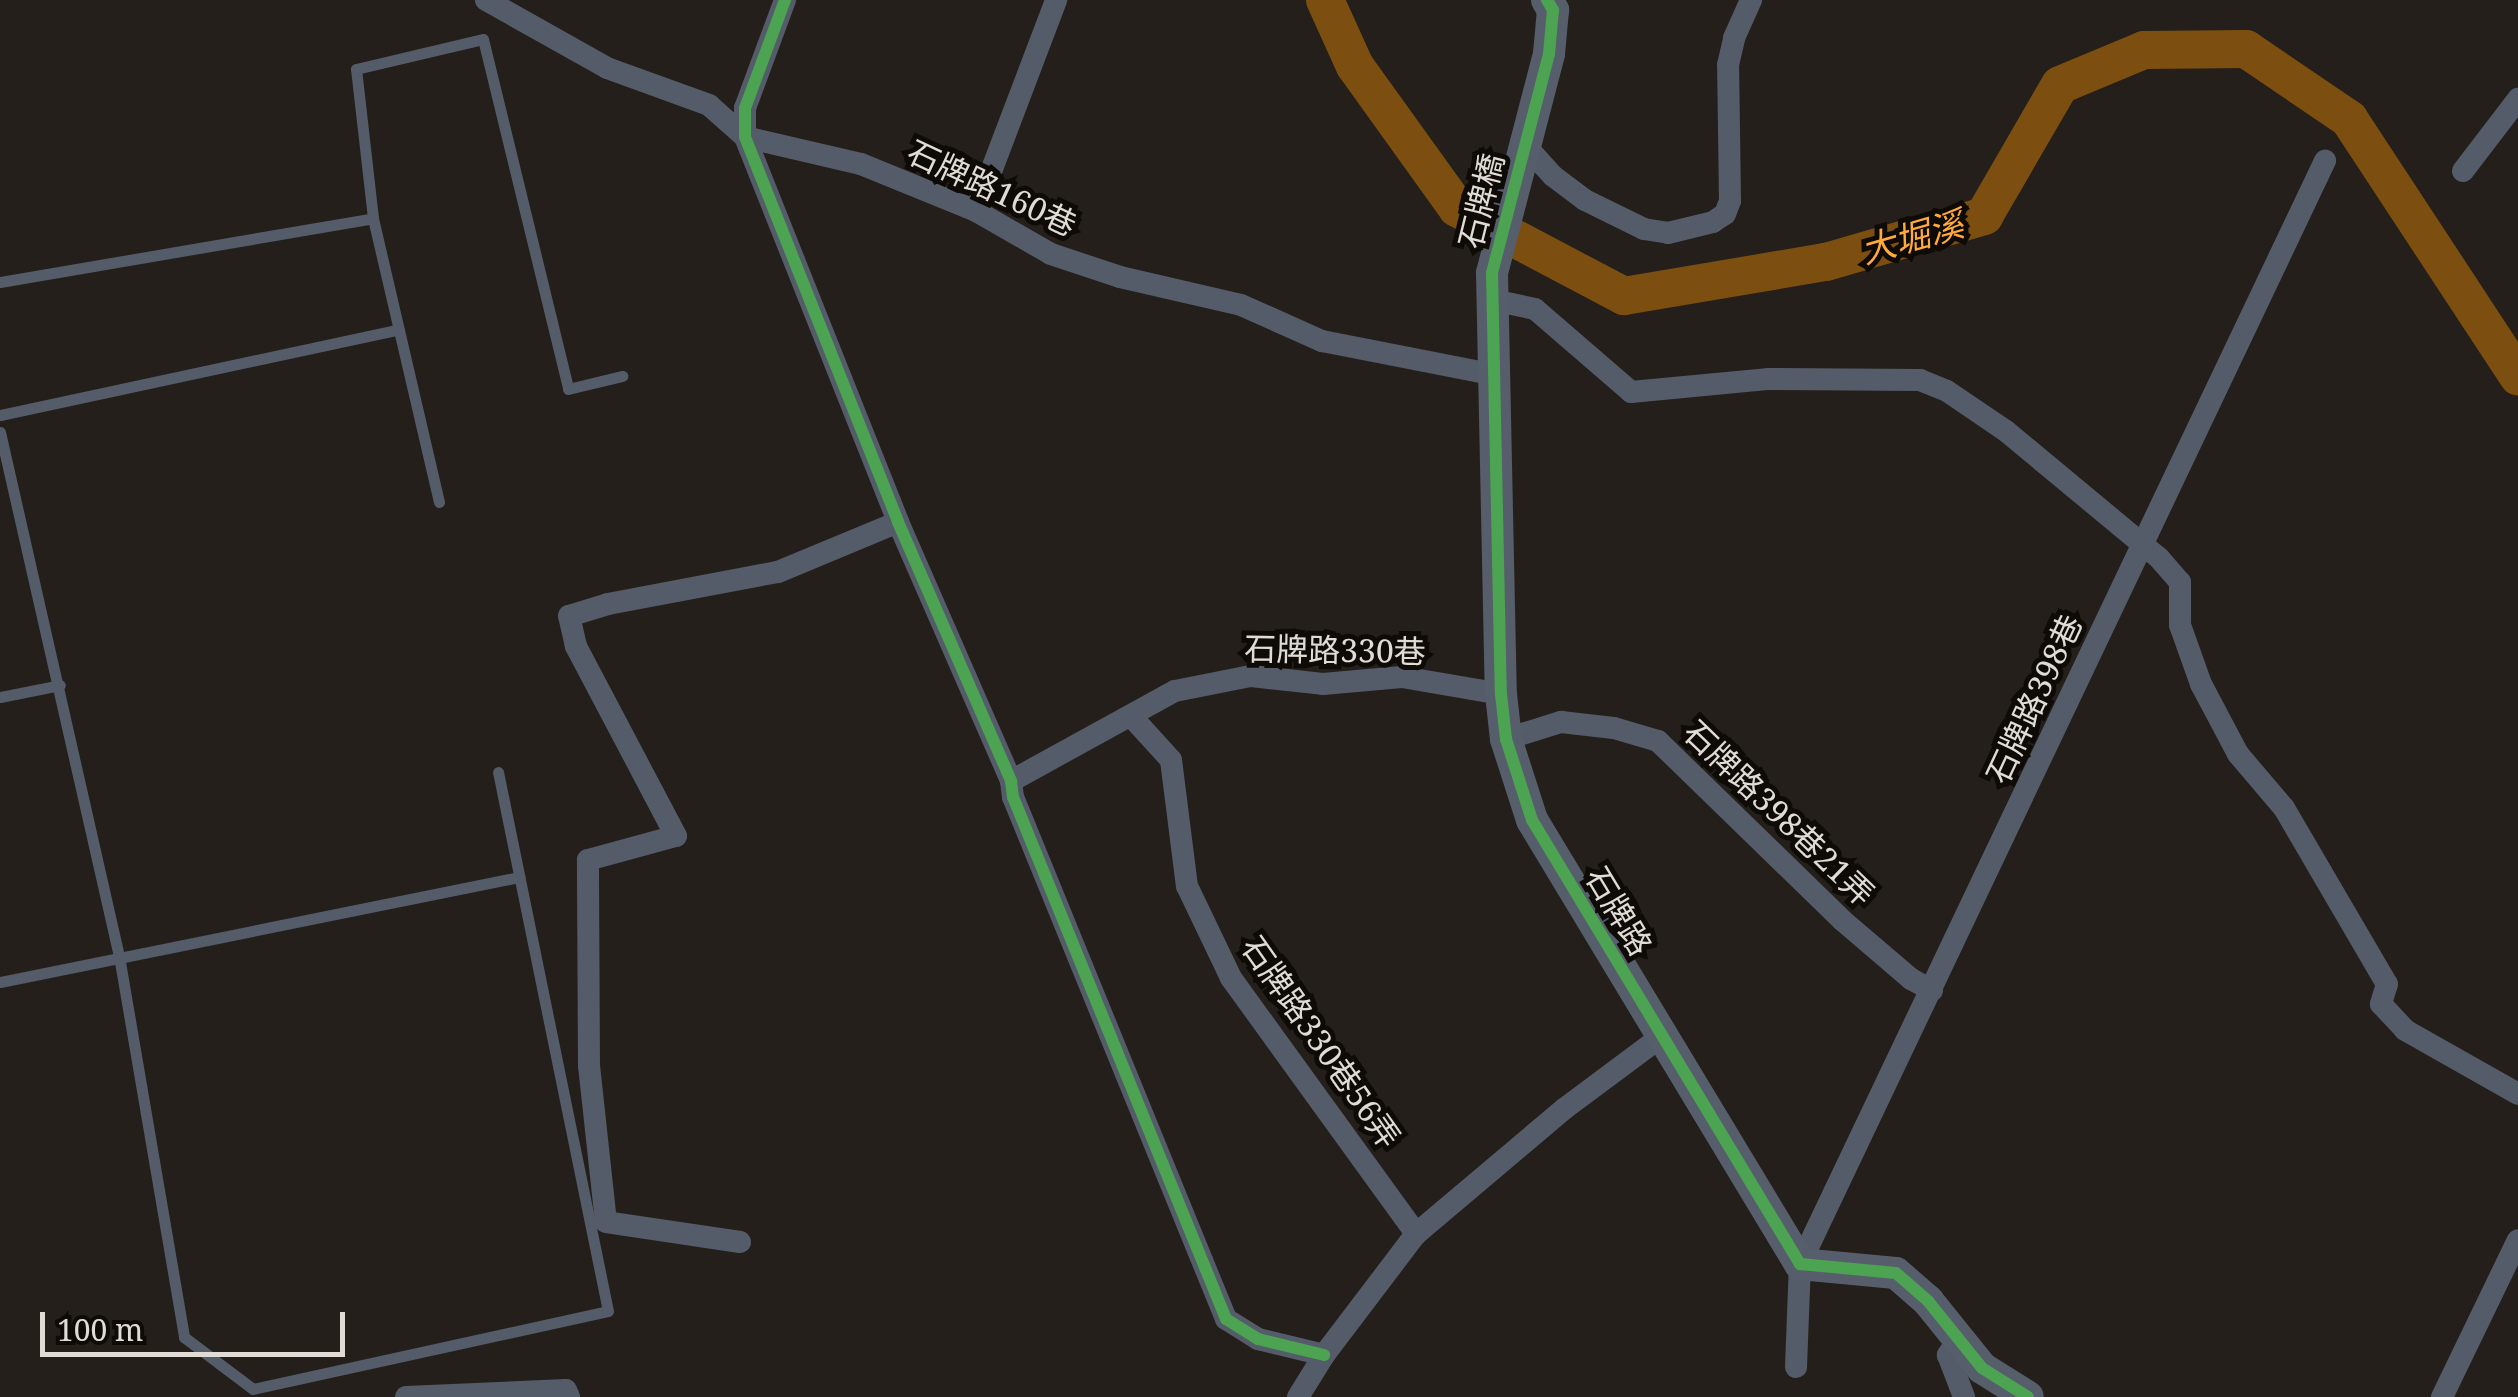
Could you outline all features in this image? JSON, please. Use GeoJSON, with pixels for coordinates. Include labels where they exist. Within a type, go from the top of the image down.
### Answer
{"type":"FeatureCollection","features":[{"type":"Feature","properties":{"kind":"street","name":"石牌路160巷"},"geometry":{"type":"LineString","coordinates":[[486,0],[607,68],[709,105],[745,137],[861,164],[976,211],[1051,254],[1120,276],[1241,306],[1322,341],[1496,375]]}},
{"type":"Feature","properties":{"kind":"street"},"geometry":{"type":"LineString","coordinates":[[785,0],[745,108],[745,137],[898,522],[1011,781],[1013,797],[1226,1319],[1258,1338],[1324,1355]]}},
{"type":"Feature","properties":{"kind":"street"},"geometry":{"type":"LineString","coordinates":[[976,211],[1056,0]]}},
{"type":"Feature","properties":{"kind":"street"},"geometry":{"type":"LineString","coordinates":[[1547,0],[1553,10],[1549,54],[1524,144],[1553,176],[1585,200],[1644,229],[1668,232],[1713,222],[1725,214],[1730,201],[1728,65],[1734,38],[1752,0]]}},
{"type":"Feature","properties":{"kind":"street"},"geometry":{"type":"LineString","coordinates":[[2462,171],[2518,98]]}},
{"type":"Feature","properties":{"kind":"street","name":"石牌橋"},"geometry":{"type":"LineString","coordinates":[[1493,286],[1524,144]]}},
{"type":"Feature","properties":{"kind":"street","name":"石牌路398巷"},"geometry":{"type":"LineString","coordinates":[[1800,1264],[2326,161]]}},
{"type":"Feature","properties":{"kind":"street"},"geometry":{"type":"LineString","coordinates":[[1493,286],[1535,309],[1631,392],[1769,379],[1920,380],[1948,391],[2006,431],[2142,545],[2180,582],[2180,626],[2201,684],[2238,754],[2284,808],[2387,984],[2380,1004],[2405,1030],[2518,1094]]}},
{"type":"Feature","properties":{"kind":"street","name":"石牌路"},"geometry":{"type":"LineString","coordinates":[[1493,286],[1501,694],[1506,739],[1532,820],[1800,1264]]}},
{"type":"Feature","properties":{"kind":"street"},"geometry":{"type":"LineString","coordinates":[[740,1242],[606,1222],[589,1066],[588,860],[676,836],[576,646],[570,616],[608,604],[778,572],[898,522]]}},
{"type":"Feature","properties":{"kind":"street","name":"石牌路330巷"},"geometry":{"type":"LineString","coordinates":[[1011,781],[1175,691],[1251,676],[1323,684],[1402,678],[1501,694]]}},
{"type":"Feature","properties":{"kind":"street","name":"石牌路330巷56弄"},"geometry":{"type":"LineString","coordinates":[[1132,716],[1171,760],[1187,886],[1231,978],[1416,1234]]}},
{"type":"Feature","properties":{"kind":"street","name":"石牌路398巷21弄"},"geometry":{"type":"LineString","coordinates":[[1506,739],[1560,722],[1614,728],[1658,741],[1842,920],[1912,979],[1932,990]]}},
{"type":"Feature","properties":{"kind":"street"},"geometry":{"type":"LineString","coordinates":[[1298,1397],[1324,1355],[1416,1234],[1564,1109],[1662,1036]]}},
{"type":"Feature","properties":{"kind":"street"},"geometry":{"type":"LineString","coordinates":[[2442,1397],[2518,1240]]}},
{"type":"Feature","properties":{"kind":"street"},"geometry":{"type":"LineString","coordinates":[[1796,1367],[1800,1264],[1896,1273],[1928,1301],[1982,1368],[2028,1397]]}},
{"type":"Feature","properties":{"kind":"street"},"geometry":{"type":"LineString","coordinates":[[1958,1341],[1948,1355],[1964,1397]]}},
{"type":"Feature","properties":{"kind":"street"},"geometry":{"type":"LineString","coordinates":[[406,1397],[566,1390],[570,1397]]}},
{"type":"Feature","properties":{"kind":"lane"},"geometry":{"type":"LineString","coordinates":[[440,502],[373,218],[356,69],[483,39],[568,389],[622,376]]}},
{"type":"Feature","properties":{"kind":"lane"},"geometry":{"type":"LineString","coordinates":[[0,282],[373,218]]}},
{"type":"Feature","properties":{"kind":"lane"},"geometry":{"type":"LineString","coordinates":[[0,414],[398,330]]}},
{"type":"Feature","properties":{"kind":"lane"},"geometry":{"type":"LineString","coordinates":[[0,432],[119,956],[184,1337],[254,1389],[608,1311],[498,772]]}},
{"type":"Feature","properties":{"kind":"lane"},"geometry":{"type":"LineString","coordinates":[[0,697],[60,685]]}},
{"type":"Feature","properties":{"kind":"lane"},"geometry":{"type":"LineString","coordinates":[[0,982],[519,877]]}},
{"type":"Feature","properties":{"kind":"waterway","name":"大堀溪"},"geometry":{"type":"LineString","coordinates":[[1325,0],[1355,66],[1457,208],[1624,296],[1826,262],[1984,216],[2060,85],[2144,50],[2246,49],[2349,119],[2518,376]]}},
{"type":"Feature","properties":{"kind":"cycle path"},"geometry":{"type":"LineString","coordinates":[[785,0],[745,108],[745,137],[898,522],[1011,781],[1013,797],[1226,1319],[1258,1339],[1324,1355]]}},
{"type":"Feature","properties":{"kind":"cycle path"},"geometry":{"type":"LineString","coordinates":[[1547,0],[1553,10],[1549,54],[1492,273],[1501,694],[1506,739],[1532,820],[1800,1264],[1896,1273],[1928,1301],[1982,1368],[2028,1397]]}}]}
